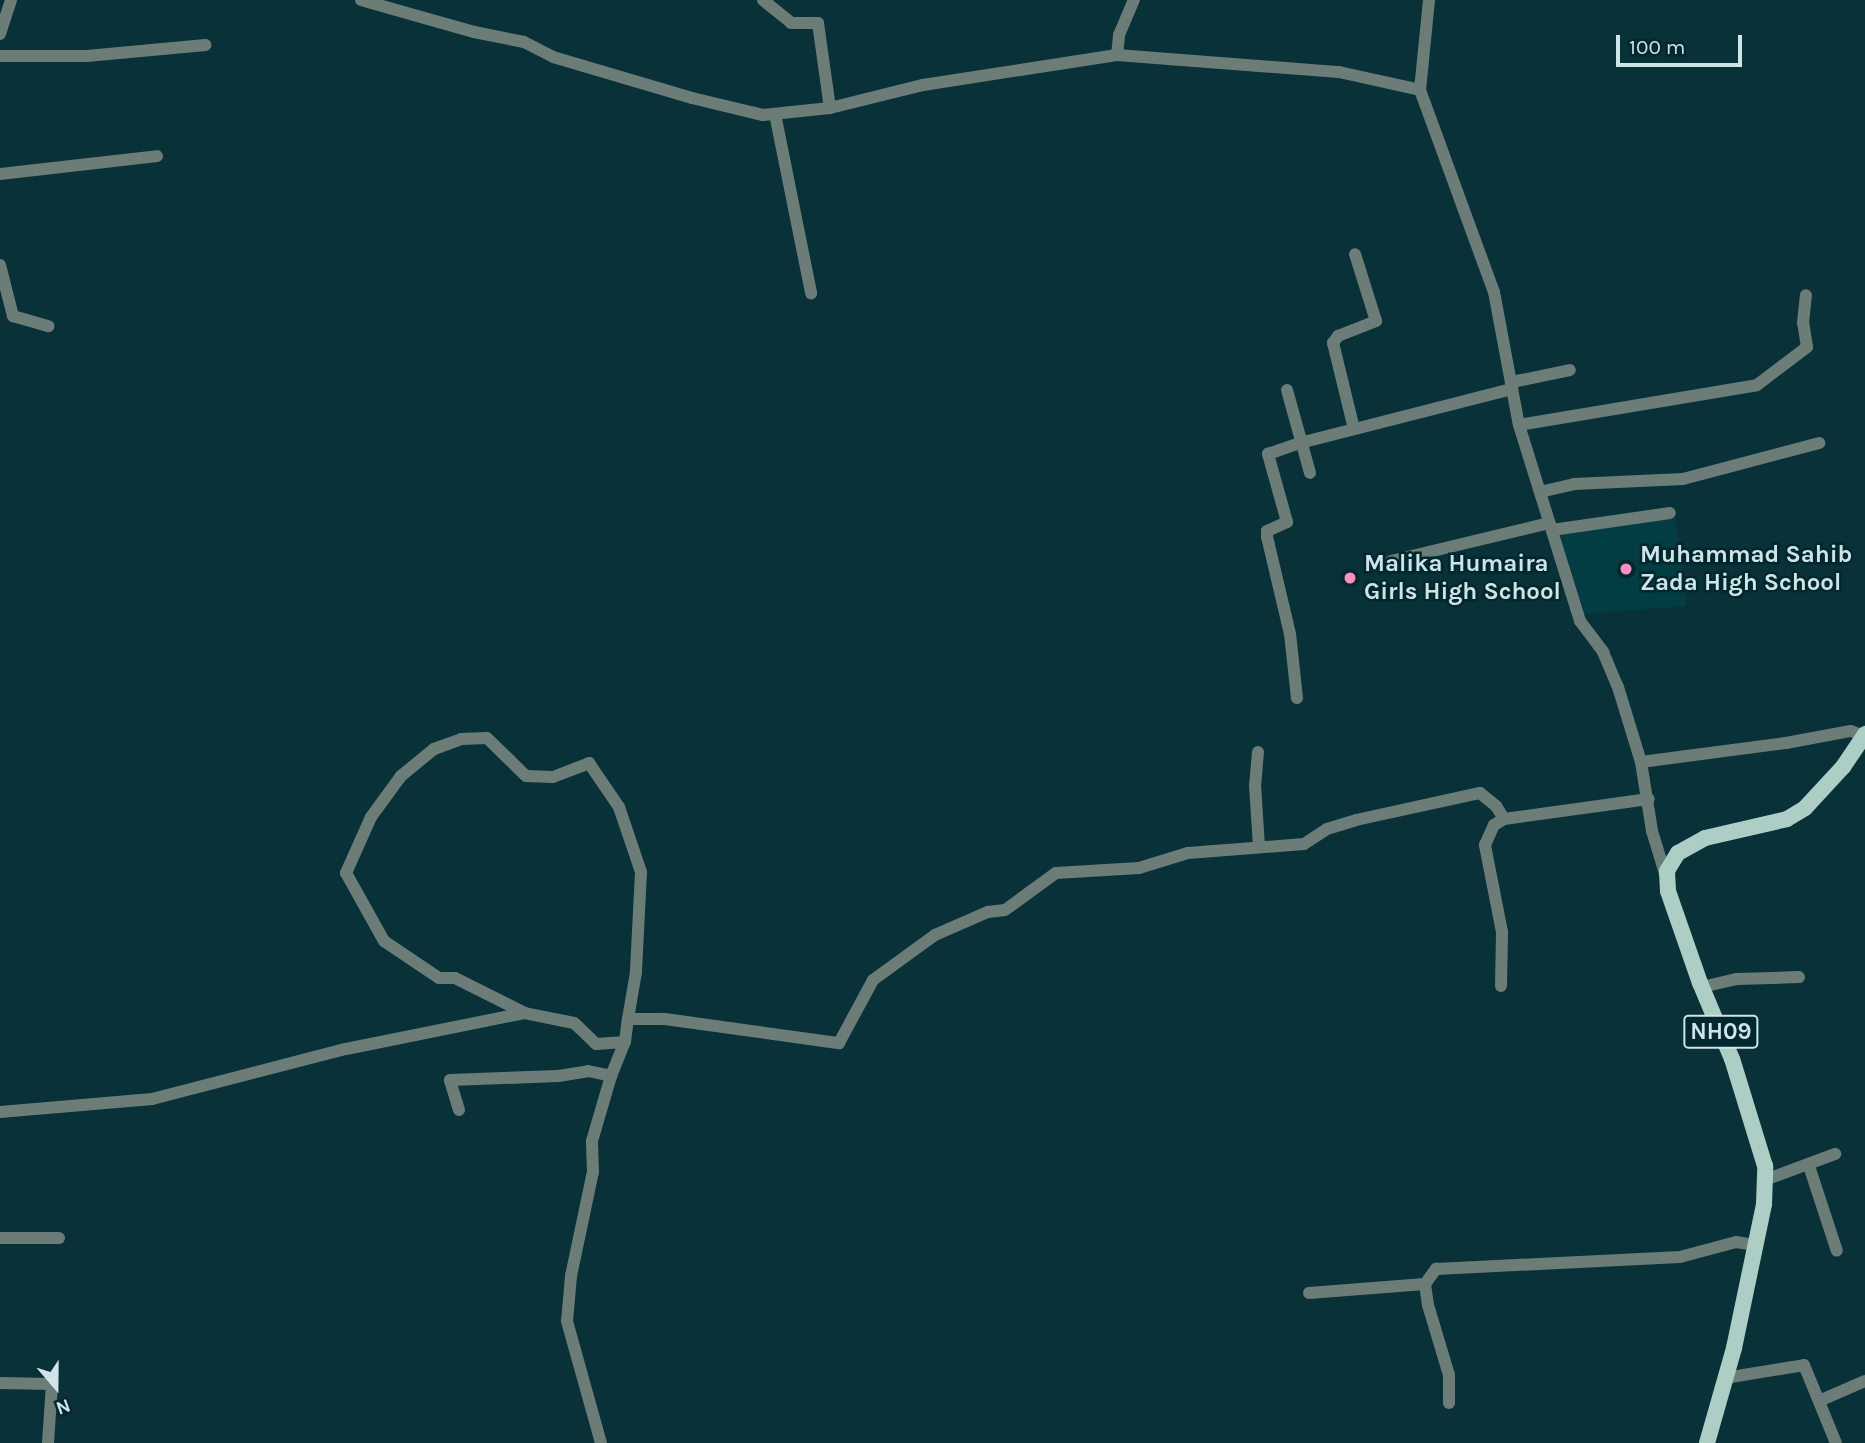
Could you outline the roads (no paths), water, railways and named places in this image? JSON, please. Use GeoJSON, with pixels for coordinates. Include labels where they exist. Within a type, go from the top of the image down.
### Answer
{"type":"FeatureCollection","features":[{"type":"Feature","properties":{"kind":"main road"},"geometry":{"type":"LineString","coordinates":[[1667,880],[1667,871],[1678,853],[1705,838],[1787,819],[1805,808],[1843,767],[1864,735]]}},
{"type":"Feature","properties":{"kind":"main road","name":"NH09"},"geometry":{"type":"LineString","coordinates":[[1667,880],[1668,891],[1702,987],[1732,1059],[1766,1166],[1764,1204],[1725,1378],[1707,1443]]}},
{"type":"Feature","properties":{"kind":"street"},"geometry":{"type":"LineString","coordinates":[[0,34],[11,0]]}},
{"type":"Feature","properties":{"kind":"street"},"geometry":{"type":"LineString","coordinates":[[360,0],[474,32],[524,42],[553,57],[692,98],[763,115],[830,108],[923,85],[1117,55],[1339,72],[1420,90]]}},
{"type":"Feature","properties":{"kind":"street"},"geometry":{"type":"LineString","coordinates":[[763,0],[792,23],[818,23],[830,108]]}},
{"type":"Feature","properties":{"kind":"street"},"geometry":{"type":"LineString","coordinates":[[1117,55],[1119,35],[1135,0]]}},
{"type":"Feature","properties":{"kind":"street"},"geometry":{"type":"LineString","coordinates":[[1429,0],[1420,90],[1494,292],[1519,425],[1580,621],[1603,652],[1618,687],[1641,762],[1653,831],[1667,880]]}},
{"type":"Feature","properties":{"kind":"street"},"geometry":{"type":"LineString","coordinates":[[0,56],[87,56],[205,45]]}},
{"type":"Feature","properties":{"kind":"street"},"geometry":{"type":"LineString","coordinates":[[775,114],[811,293]]}},
{"type":"Feature","properties":{"kind":"street"},"geometry":{"type":"LineString","coordinates":[[0,174],[157,156]]}},
{"type":"Feature","properties":{"kind":"street"},"geometry":{"type":"LineString","coordinates":[[1354,429],[1333,343],[1338,336],[1376,321],[1355,254]]}},
{"type":"Feature","properties":{"kind":"street"},"geometry":{"type":"LineString","coordinates":[[0,265],[13,316],[48,326]]}},
{"type":"Feature","properties":{"kind":"street"},"geometry":{"type":"LineString","coordinates":[[1519,425],[1576,413],[1757,385],[1807,347],[1803,323],[1806,295]]}},
{"type":"Feature","properties":{"kind":"street"},"geometry":{"type":"LineString","coordinates":[[1297,698],[1290,634],[1267,531],[1287,522],[1268,454],[1570,370]]}},
{"type":"Feature","properties":{"kind":"street"},"geometry":{"type":"LineString","coordinates":[[1287,390],[1310,473]]}},
{"type":"Feature","properties":{"kind":"street"},"geometry":{"type":"LineString","coordinates":[[1540,492],[1574,484],[1683,479],[1819,443]]}},
{"type":"Feature","properties":{"kind":"street"},"geometry":{"type":"LineString","coordinates":[[1391,561],[1550,526],[1671,513]]}},
{"type":"Feature","properties":{"kind":"street"},"geometry":{"type":"LineString","coordinates":[[1641,762],[1851,732],[1864,735]]}},
{"type":"Feature","properties":{"kind":"street"},"geometry":{"type":"LineString","coordinates":[[601,1443],[568,1321],[571,1276],[593,1172],[592,1141],[611,1076],[625,1042],[636,972],[641,872],[620,807],[589,762],[552,777],[526,776],[487,738],[461,739],[434,749],[401,776],[371,817],[346,873],[384,941],[439,978],[455,978],[525,1013],[574,1023],[596,1044],[625,1042]]}},
{"type":"Feature","properties":{"kind":"street"},"geometry":{"type":"LineString","coordinates":[[1258,752],[1255,785],[1259,847]]}},
{"type":"Feature","properties":{"kind":"street"},"geometry":{"type":"LineString","coordinates":[[628,1019],[692,1023],[839,1044],[873,980],[935,935],[988,912],[1005,910],[1056,873],[1139,868],[1188,853],[1304,844],[1327,829],[1356,820],[1480,793],[1496,806],[1504,819]]}},
{"type":"Feature","properties":{"kind":"street"},"geometry":{"type":"LineString","coordinates":[[1500,986],[1502,932],[1485,845],[1494,825],[1504,819],[1649,799]]}},
{"type":"Feature","properties":{"kind":"street"},"geometry":{"type":"LineString","coordinates":[[1702,987],[1737,979],[1798,977]]}},
{"type":"Feature","properties":{"kind":"street"},"geometry":{"type":"LineString","coordinates":[[0,1111],[152,1099],[346,1049],[525,1013]]}},
{"type":"Feature","properties":{"kind":"street"},"geometry":{"type":"LineString","coordinates":[[458,1110],[450,1080],[558,1076],[588,1071],[611,1076]]}},
{"type":"Feature","properties":{"kind":"street"},"geometry":{"type":"LineString","coordinates":[[1765,1180],[1809,1166],[1835,1154]]}},
{"type":"Feature","properties":{"kind":"street"},"geometry":{"type":"LineString","coordinates":[[1809,1166],[1837,1251]]}},
{"type":"Feature","properties":{"kind":"street"},"geometry":{"type":"LineString","coordinates":[[0,1238],[59,1238]]}},
{"type":"Feature","properties":{"kind":"street"},"geometry":{"type":"LineString","coordinates":[[1448,1403],[1449,1375],[1428,1305],[1425,1284],[1436,1269],[1680,1257],[1736,1242],[1754,1245]]}},
{"type":"Feature","properties":{"kind":"street"},"geometry":{"type":"LineString","coordinates":[[1309,1293],[1425,1284]]}},
{"type":"Feature","properties":{"kind":"street"},"geometry":{"type":"LineString","coordinates":[[1725,1378],[1804,1365],[1836,1443]]}},
{"type":"Feature","properties":{"kind":"street"},"geometry":{"type":"LineString","coordinates":[[1819,1401],[1865,1381]]}},
{"type":"Feature","properties":{"kind":"street"},"geometry":{"type":"LineString","coordinates":[[0,1383],[52,1384],[48,1443]]}},
{"type":"Feature","properties":{"kind":"place","name":"Muhammad Sahib Zada High School"},"geometry":{"type":"Point","coordinates":[1626,569]}},
{"type":"Feature","properties":{"kind":"place","name":"Malika Humaira Girls High School"},"geometry":{"type":"Point","coordinates":[1350,578]}}]}
